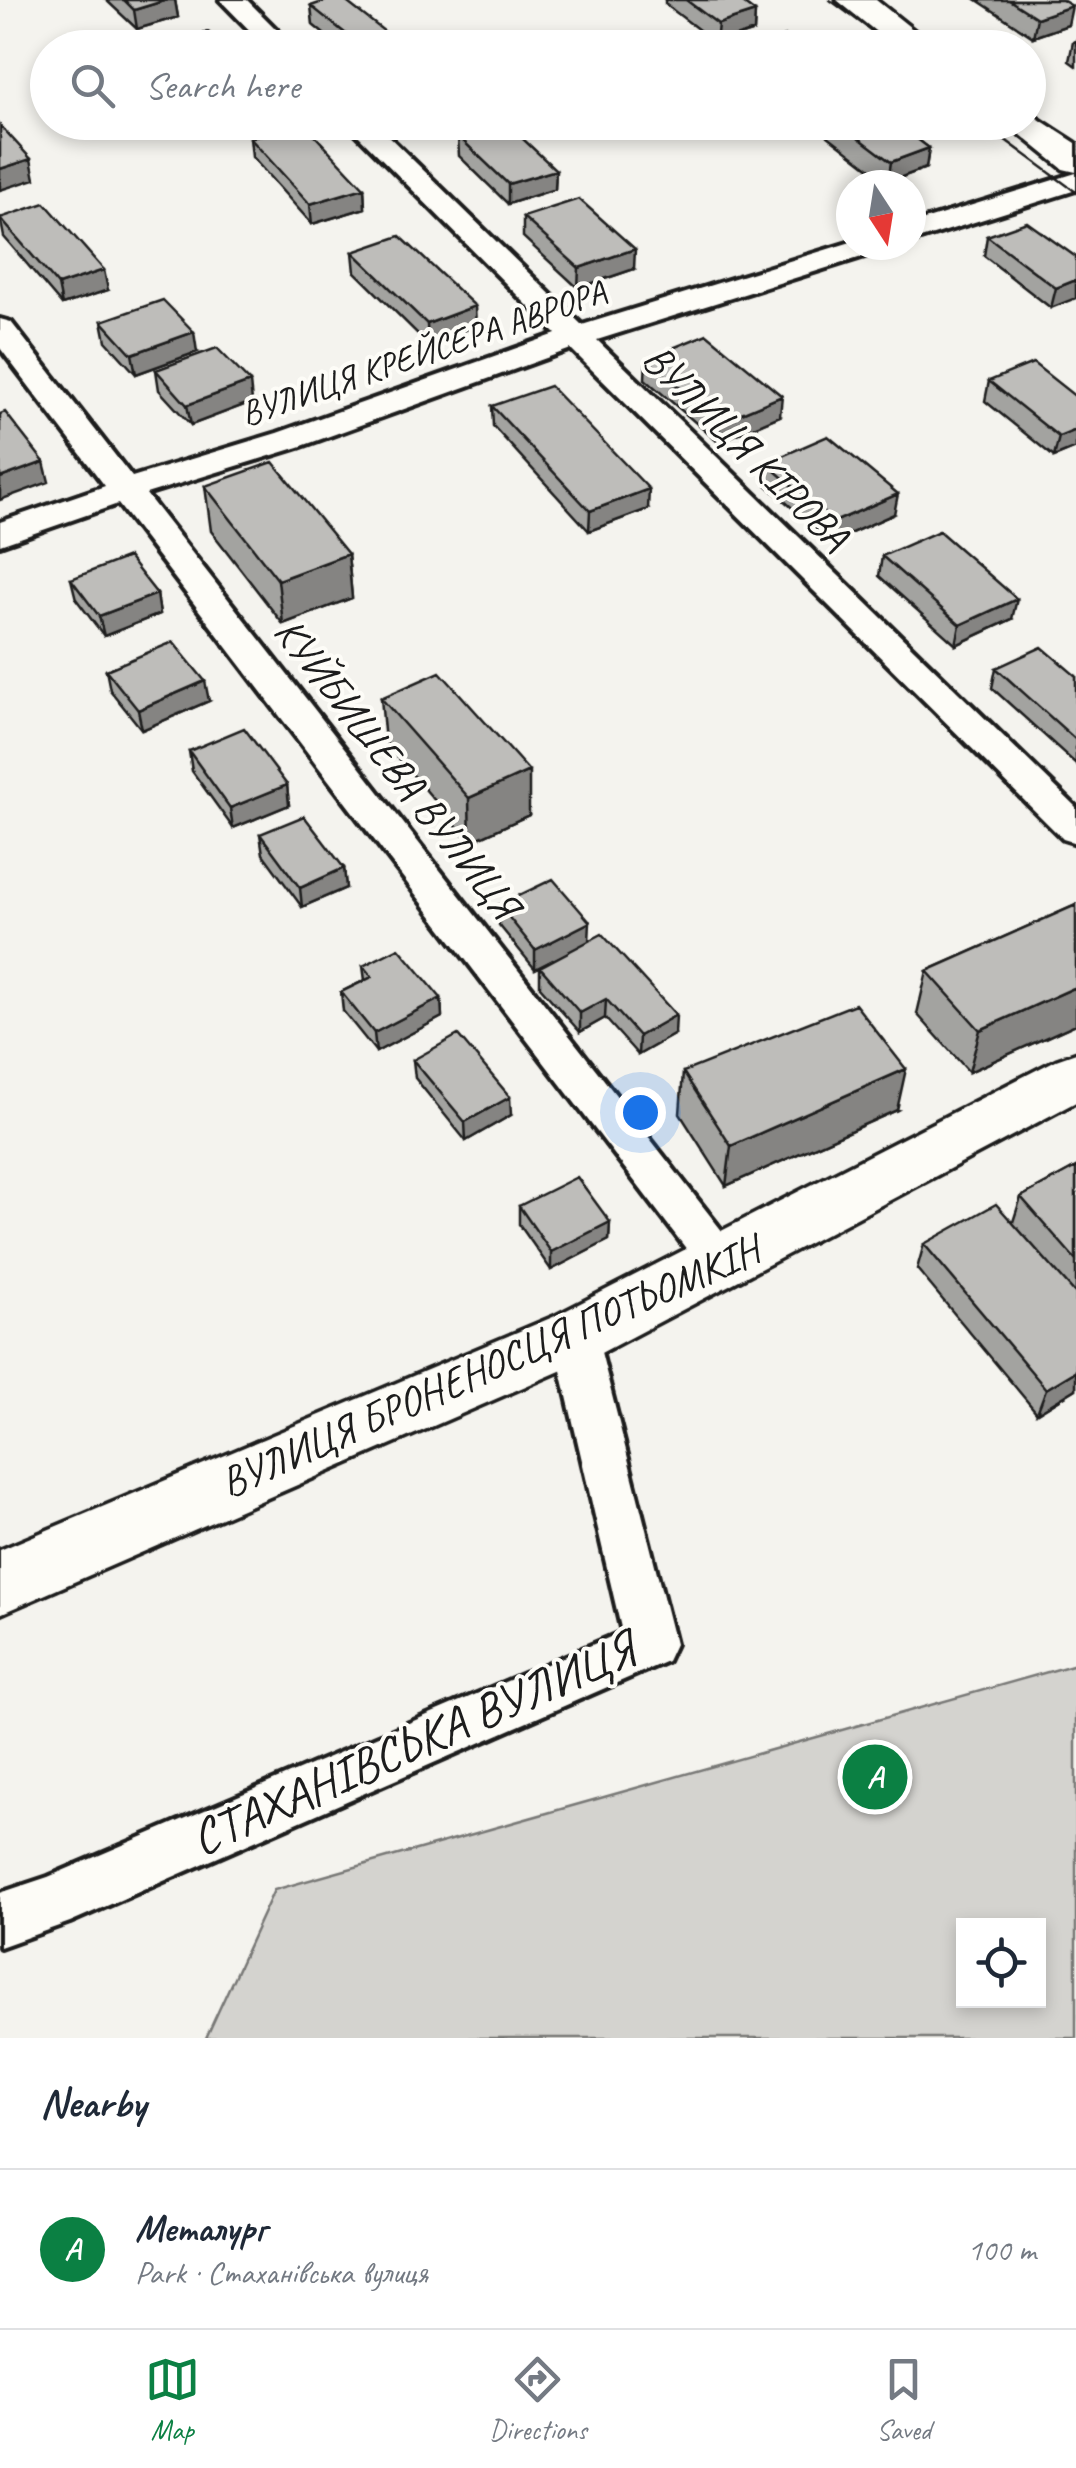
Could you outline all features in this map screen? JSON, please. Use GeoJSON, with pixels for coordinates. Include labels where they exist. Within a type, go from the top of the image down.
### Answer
{"type":"FeatureCollection","features":[{"type":"Feature","properties":{"kind":"street"},"geometry":{"type":"LineString","coordinates":[[234,0],[264,30]]}},
{"type":"Feature","properties":{"kind":"street"},"geometry":{"type":"LineString","coordinates":[[854,0],[895,30]]}},
{"type":"Feature","properties":{"kind":"street"},"geometry":{"type":"LineString","coordinates":[[1046,139],[1076,161]]}},
{"type":"Feature","properties":{"kind":"street","name":"ВУЛИЦЯ КІРОВА"},"geometry":{"type":"LineString","coordinates":[[376,140],[1076,829]]}},
{"type":"Feature","properties":{"kind":"street"},"geometry":{"type":"LineString","coordinates":[[926,228],[1076,182]]}},
{"type":"Feature","properties":{"kind":"street","name":"ВУЛИЦЯ КРЕЙСЕРА АВРОРА"},"geometry":{"type":"LineString","coordinates":[[0,534],[128,489],[288,440],[576,337],[836,256]]}},
{"type":"Feature","properties":{"kind":"street","name":"КУЙБИШЕВА ВУЛИЦЯ"},"geometry":{"type":"LineString","coordinates":[[0,328],[722,1263]]}},
{"type":"Feature","properties":{"kind":"street","name":"ВУЛИЦЯ БРОНЕНОСЦЯ ПОТЬОМКІН"},"geometry":{"type":"LineString","coordinates":[[0,1582],[575,1336],[1076,1076]]}},
{"type":"Feature","properties":{"kind":"street","name":"СТАХАНІВСЬКА ВУЛИЦЯ"},"geometry":{"type":"LineString","coordinates":[[0,1920],[51,1903],[650,1644],[575,1336]]}},
{"type":"Feature","properties":{"kind":"shaded area"},"geometry":{"type":"Polygon","coordinates":[[[1076,1664],[1076,2038],[206,2038],[274,1890],[1076,1664]]]}},
{"type":"Feature","properties":{"kind":"building"},"geometry":{"type":"Polygon","coordinates":[[[124,0],[167,0],[134,10],[124,0]]]}},
{"type":"Feature","properties":{"kind":"building"},"geometry":{"type":"Polygon","coordinates":[[[344,0],[383,30],[341,30],[311,6],[344,0]]]}},
{"type":"Feature","properties":{"kind":"building"},"geometry":{"type":"Polygon","coordinates":[[[686,0],[739,0],[755,12],[718,24],[686,0]]]}},
{"type":"Feature","properties":{"kind":"building"},"geometry":{"type":"Polygon","coordinates":[[[1009,0],[1062,0],[1072,6],[1037,18],[1009,0]]]}},
{"type":"Feature","properties":{"kind":"building"},"geometry":{"type":"Polygon","coordinates":[[[0,125],[31,159],[0,169],[0,125]]]}},
{"type":"Feature","properties":{"kind":"building"},"geometry":{"type":"Polygon","coordinates":[[[252,140],[319,140],[364,188],[310,204],[252,140]]]}},
{"type":"Feature","properties":{"kind":"building"},"geometry":{"type":"Polygon","coordinates":[[[462,140],[524,140],[556,170],[508,184],[462,140]]]}},
{"type":"Feature","properties":{"kind":"building"},"geometry":{"type":"Polygon","coordinates":[[[862,140],[919,140],[929,148],[891,162],[862,140]]]}},
{"type":"Feature","properties":{"kind":"building"},"geometry":{"type":"Polygon","coordinates":[[[579,199],[635,249],[579,268],[523,217],[579,199]]]}},
{"type":"Feature","properties":{"kind":"building"},"geometry":{"type":"Polygon","coordinates":[[[45,203],[104,270],[58,285],[0,218],[45,203]]]}},
{"type":"Feature","properties":{"kind":"building"},"geometry":{"type":"Polygon","coordinates":[[[1027,222],[1076,257],[1076,280],[1056,288],[987,236],[1027,222]]]}},
{"type":"Feature","properties":{"kind":"building"},"geometry":{"type":"Polygon","coordinates":[[[400,236],[475,306],[427,324],[353,252],[400,236]]]}},
{"type":"Feature","properties":{"kind":"building"},"geometry":{"type":"Polygon","coordinates":[[[163,300],[194,332],[132,354],[102,321],[163,300]]]}},
{"type":"Feature","properties":{"kind":"building"},"geometry":{"type":"Polygon","coordinates":[[[707,334],[782,396],[720,422],[646,359],[707,334]]]}},
{"type":"Feature","properties":{"kind":"building"},"geometry":{"type":"Polygon","coordinates":[[[217,348],[250,382],[187,405],[156,370],[217,348]]]}},
{"type":"Feature","properties":{"kind":"building"},"geometry":{"type":"Polygon","coordinates":[[[1033,363],[1076,397],[1076,430],[1059,437],[989,381],[1033,363]]]}},
{"type":"Feature","properties":{"kind":"building"},"geometry":{"type":"Polygon","coordinates":[[[550,386],[649,489],[590,511],[492,406],[550,386]]]}},
{"type":"Feature","properties":{"kind":"building"},"geometry":{"type":"Polygon","coordinates":[[[5,412],[44,462],[0,478],[0,414],[5,412]]]}},
{"type":"Feature","properties":{"kind":"building"},"geometry":{"type":"Polygon","coordinates":[[[828,436],[898,494],[834,522],[766,463],[828,436]]]}},
{"type":"Feature","properties":{"kind":"building"},"geometry":{"type":"Polygon","coordinates":[[[273,462],[348,554],[278,580],[205,486],[273,462]]]}},
{"type":"Feature","properties":{"kind":"building"},"geometry":{"type":"Polygon","coordinates":[[[939,531],[1017,599],[960,625],[882,556],[939,531]]]}},
{"type":"Feature","properties":{"kind":"building"},"geometry":{"type":"Polygon","coordinates":[[[128,557],[157,594],[99,616],[71,579],[128,557]]]}},
{"type":"Feature","properties":{"kind":"building"},"geometry":{"type":"Polygon","coordinates":[[[173,642],[205,681],[138,710],[106,670],[173,642]]]}},
{"type":"Feature","properties":{"kind":"building"},"geometry":{"type":"Polygon","coordinates":[[[1042,647],[1076,676],[1076,740],[996,668],[1042,647]]]}},
{"type":"Feature","properties":{"kind":"building"},"geometry":{"type":"Polygon","coordinates":[[[440,672],[529,771],[469,798],[381,698],[440,672]]]}},
{"type":"Feature","properties":{"kind":"building"},"geometry":{"type":"Polygon","coordinates":[[[244,728],[287,785],[230,808],[189,751],[244,728]]]}},
{"type":"Feature","properties":{"kind":"building"},"geometry":{"type":"Polygon","coordinates":[[[304,816],[344,868],[300,888],[260,834],[304,816]]]}},
{"type":"Feature","properties":{"kind":"building"},"geometry":{"type":"Polygon","coordinates":[[[553,879],[590,922],[535,950],[499,905],[553,879]]]}},
{"type":"Feature","properties":{"kind":"building"},"geometry":{"type":"Polygon","coordinates":[[[1076,905],[1076,987],[980,1030],[927,971],[1076,905]]]}},
{"type":"Feature","properties":{"kind":"building"},"geometry":{"type":"Polygon","coordinates":[[[602,934],[676,1015],[639,1036],[606,999],[580,1013],[540,967],[602,934]]]}},
{"type":"Feature","properties":{"kind":"building"},"geometry":{"type":"Polygon","coordinates":[[[399,948],[441,998],[374,1033],[341,992],[372,977],[363,966],[399,948]]]}},
{"type":"Feature","properties":{"kind":"building"},"geometry":{"type":"Polygon","coordinates":[[[855,1004],[906,1069],[731,1146],[683,1072],[855,1004]]]}},
{"type":"Feature","properties":{"kind":"building"},"geometry":{"type":"Polygon","coordinates":[[[458,1035],[510,1097],[465,1122],[413,1060],[458,1035]]]}},
{"type":"Feature","properties":{"kind":"building"},"geometry":{"type":"Polygon","coordinates":[[[1076,1167],[1076,1260],[1021,1197],[1076,1167]]]}},
{"type":"Feature","properties":{"kind":"building"},"geometry":{"type":"Polygon","coordinates":[[[577,1177],[610,1222],[551,1252],[519,1206],[577,1177]]]}},
{"type":"Feature","properties":{"kind":"building"},"geometry":{"type":"Polygon","coordinates":[[[996,1204],[1076,1294],[1076,1371],[1046,1389],[924,1244],[996,1204]]]}},
{"type":"Feature","properties":{"kind":"tram line"},"geometry":{"type":"LineString","coordinates":[[830,0],[871,30]]}},
{"type":"Feature","properties":{"kind":"tram line"},"geometry":{"type":"LineString","coordinates":[[1005,140],[1076,192]]}},
{"type":"Feature","properties":{"kind":"place","name":"Металург"},"geometry":{"type":"Point","coordinates":[875,1777]}}]}
